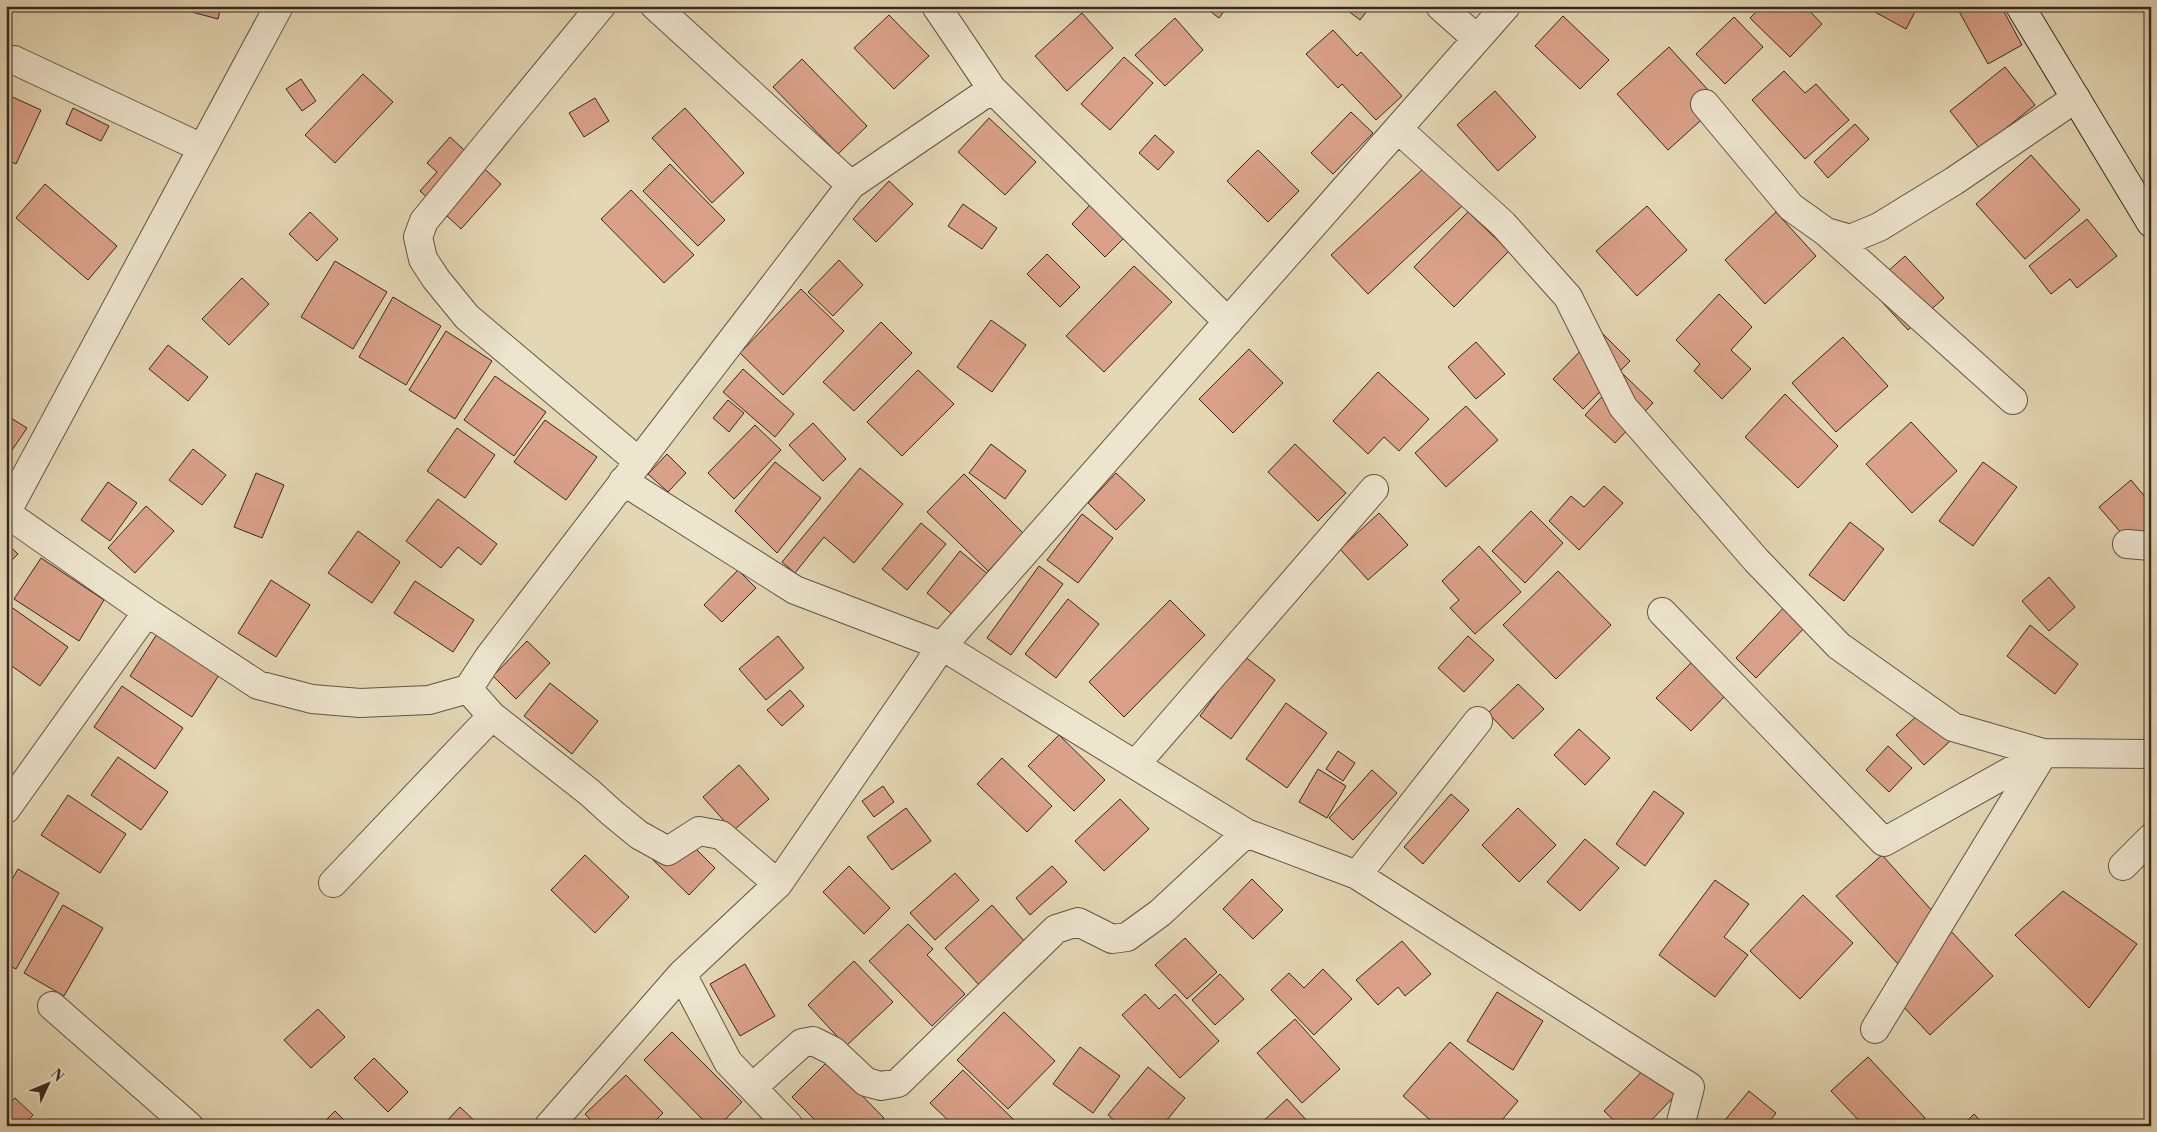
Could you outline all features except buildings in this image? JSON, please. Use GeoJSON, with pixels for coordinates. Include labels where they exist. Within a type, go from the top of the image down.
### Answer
{"type":"FeatureCollection","features":[{"type":"Feature","properties":{"kind":"street"},"geometry":{"type":"LineString","coordinates":[[279,6],[6,513],[146,612],[258,685],[312,699],[360,703],[407,702],[429,700],[468,689],[490,656],[851,185],[992,89]]}},
{"type":"Feature","properties":{"kind":"street"},"geometry":{"type":"LineString","coordinates":[[601,6],[424,221],[418,237],[423,259],[436,279],[467,317],[631,471],[795,590],[942,646],[1246,833],[1357,875],[1690,1087],[1680,1126]]}},
{"type":"Feature","properties":{"kind":"street"},"geometry":{"type":"LineString","coordinates":[[656,6],[851,185]]}},
{"type":"Feature","properties":{"kind":"street"},"geometry":{"type":"LineString","coordinates":[[936,6],[992,89],[1228,322]]}},
{"type":"Feature","properties":{"kind":"street"},"geometry":{"type":"LineString","coordinates":[[1440,6],[1477,39]]}},
{"type":"Feature","properties":{"kind":"street"},"geometry":{"type":"LineString","coordinates":[[549,1126],[682,974],[778,884],[942,646],[1506,6]]}},
{"type":"Feature","properties":{"kind":"street"},"geometry":{"type":"LineString","coordinates":[[2020,6],[2151,223]]}},
{"type":"Feature","properties":{"kind":"street"},"geometry":{"type":"LineString","coordinates":[[14,60],[202,148]]}},
{"type":"Feature","properties":{"kind":"street"},"geometry":{"type":"LineString","coordinates":[[1826,232],[1850,238],[1879,227],[1954,181],[2076,98]]}},
{"type":"Feature","properties":{"kind":"street"},"geometry":{"type":"LineString","coordinates":[[1705,104],[1791,206],[1826,232],[2013,400]]}},
{"type":"Feature","properties":{"kind":"street"},"geometry":{"type":"LineString","coordinates":[[1398,129],[1503,224],[1568,297],[1623,407],[1756,560],[1839,646],[1953,727],[2043,753],[2151,754]]}},
{"type":"Feature","properties":{"kind":"street"},"geometry":{"type":"LineString","coordinates":[[1136,764],[1374,489]]}},
{"type":"Feature","properties":{"kind":"street"},"geometry":{"type":"LineString","coordinates":[[6,809],[146,612]]}},
{"type":"Feature","properties":{"kind":"street"},"geometry":{"type":"LineString","coordinates":[[1662,612],[1884,842],[2043,753]]}},
{"type":"Feature","properties":{"kind":"street"},"geometry":{"type":"LineString","coordinates":[[468,689],[492,716],[589,792],[639,835],[668,851],[699,831],[721,836],[778,884]]}},
{"type":"Feature","properties":{"kind":"street"},"geometry":{"type":"LineString","coordinates":[[333,883],[492,716]]}},
{"type":"Feature","properties":{"kind":"street"},"geometry":{"type":"LineString","coordinates":[[1357,875],[1478,721]]}},
{"type":"Feature","properties":{"kind":"street"},"geometry":{"type":"LineString","coordinates":[[1875,1029],[2043,753]]}},
{"type":"Feature","properties":{"kind":"street"},"geometry":{"type":"LineString","coordinates":[[753,1087],[802,1043],[813,1042],[833,1051],[866,1082],[880,1086],[898,1083],[1056,928],[1078,922],[1112,938],[1126,937],[1160,912],[1246,833]]}},
{"type":"Feature","properties":{"kind":"street"},"geometry":{"type":"LineString","coordinates":[[2122,866],[2151,838]]}},
{"type":"Feature","properties":{"kind":"street"},"geometry":{"type":"LineString","coordinates":[[682,974],[728,1062],[789,1126]]}},
{"type":"Feature","properties":{"kind":"street"},"geometry":{"type":"LineString","coordinates":[[52,1006],[189,1126]]}}]}
